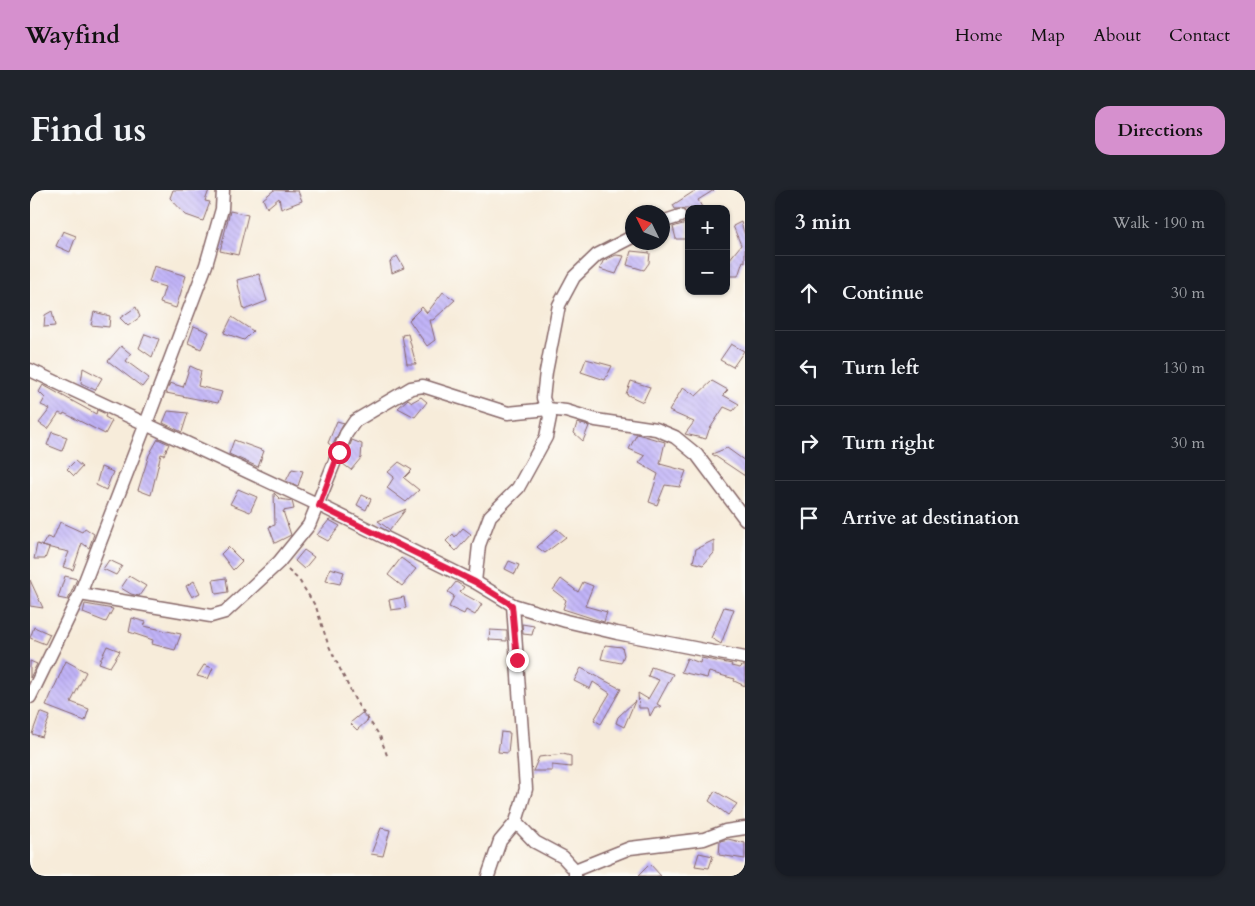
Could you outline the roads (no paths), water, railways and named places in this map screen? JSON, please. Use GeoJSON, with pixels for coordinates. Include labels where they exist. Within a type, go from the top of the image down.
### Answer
{"type":"FeatureCollection","features":[{"type":"Feature","properties":{"kind":"street"},"geometry":{"type":"LineString","coordinates":[[30,697],[80,594],[145,426],[206,265],[222,209],[224,190]]}},
{"type":"Feature","properties":{"kind":"street"},"geometry":{"type":"LineString","coordinates":[[670,219],[680,216]]}},
{"type":"Feature","properties":{"kind":"street"},"geometry":{"type":"LineString","coordinates":[[475,582],[479,545],[490,516],[518,488],[546,437],[550,417],[543,398],[559,305],[574,277],[597,254],[625,240]]}},
{"type":"Feature","properties":{"kind":"street"},"geometry":{"type":"LineString","coordinates":[[30,370],[77,391],[145,426],[319,506],[475,582],[512,605],[566,621],[617,633],[745,658]]}},
{"type":"Feature","properties":{"kind":"street"},"geometry":{"type":"LineString","coordinates":[[80,594],[211,616],[225,612],[279,562],[309,525],[319,506],[346,434],[354,421],[411,388],[423,386],[508,413],[548,409],[566,411],[596,420],[656,429],[675,437],[697,454],[745,520]]}},
{"type":"Feature","properties":{"kind":"street"},"geometry":{"type":"LineString","coordinates":[[488,876],[500,841],[516,822],[526,789],[512,605]]}},
{"type":"Feature","properties":{"kind":"street"},"geometry":{"type":"LineString","coordinates":[[516,822],[535,842],[563,857],[575,873],[630,848],[704,839],[725,831],[745,828]]}}]}
